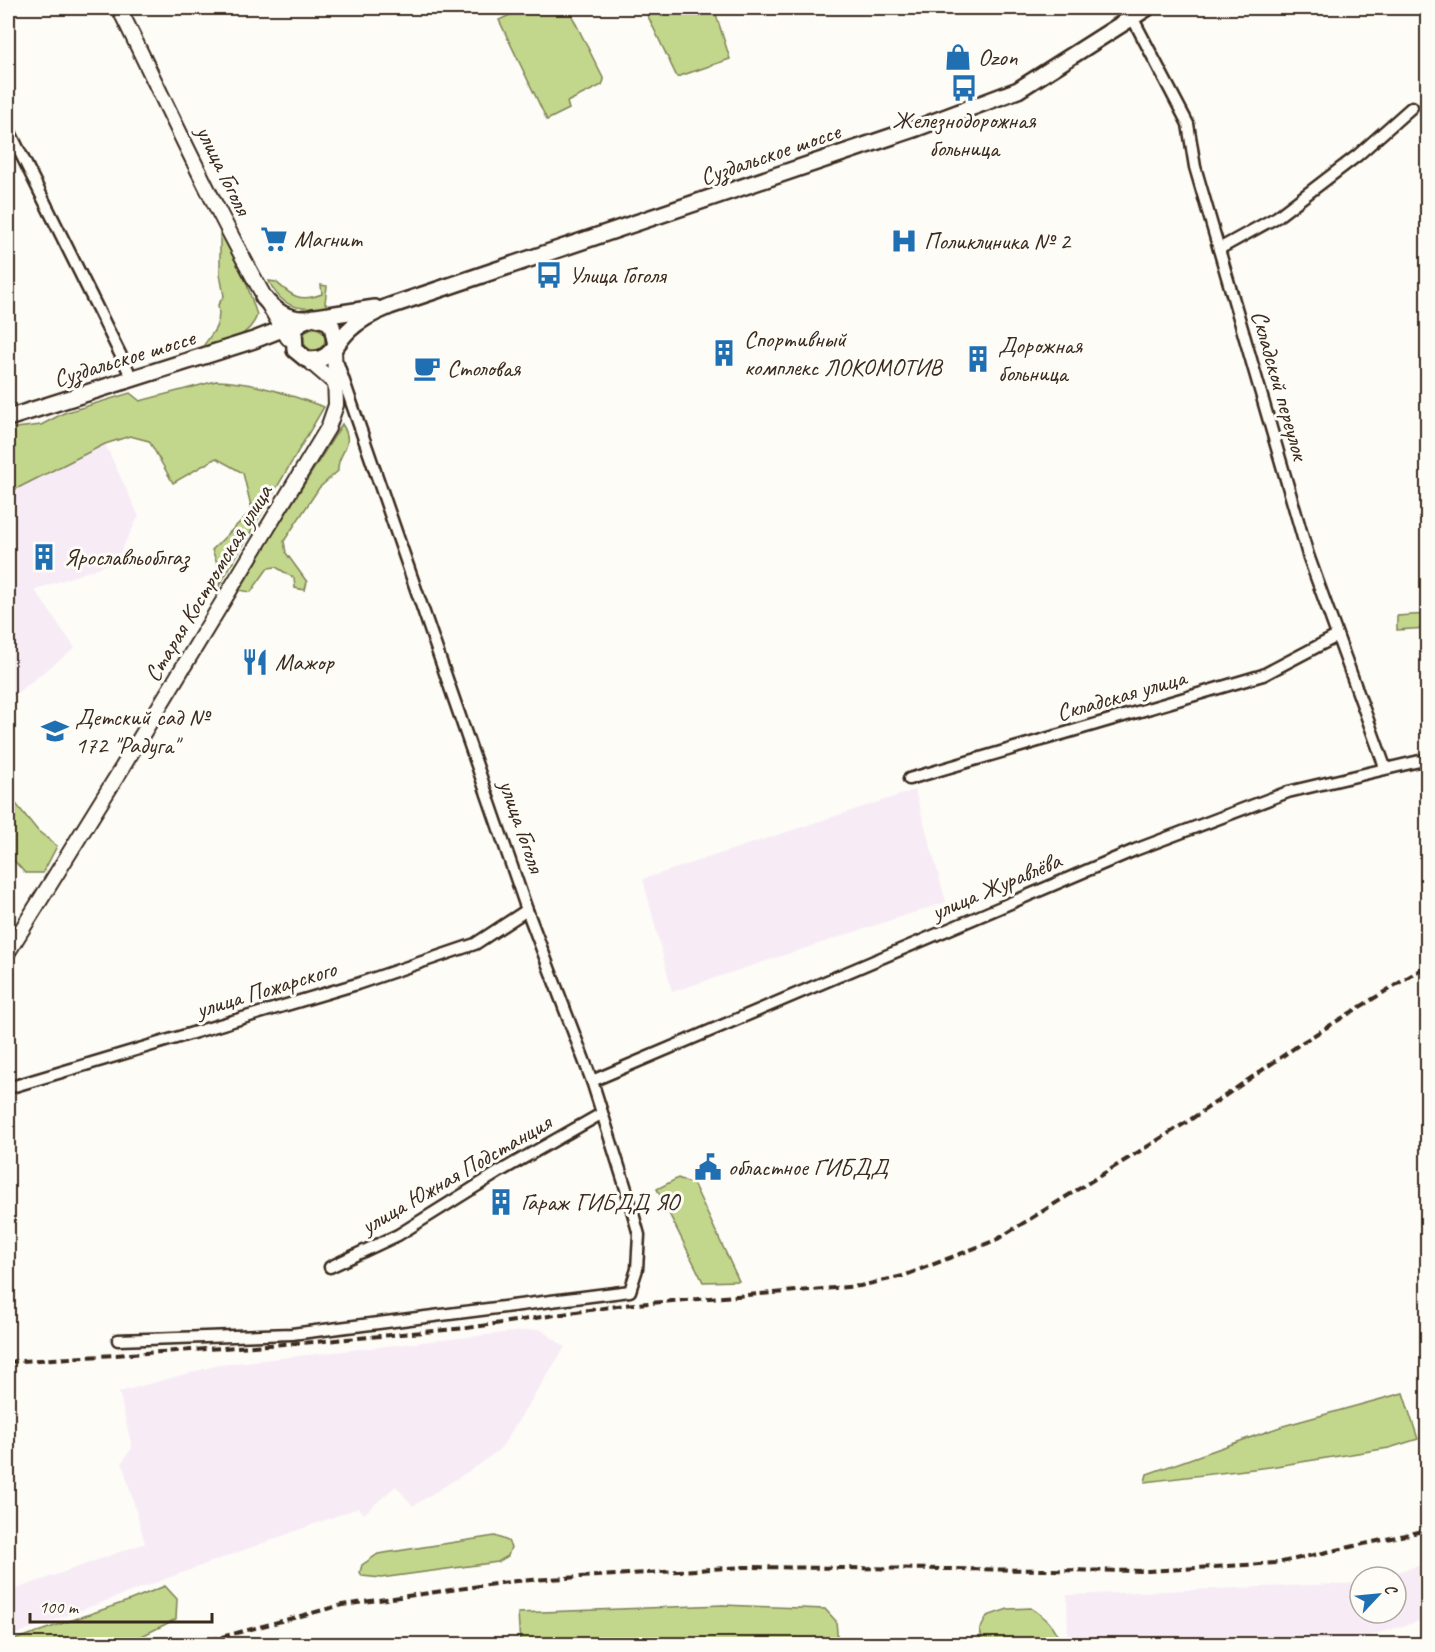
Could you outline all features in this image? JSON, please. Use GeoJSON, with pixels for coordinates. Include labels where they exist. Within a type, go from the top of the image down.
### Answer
{"type":"FeatureCollection","features":[{"type":"Feature","properties":{"kind":"main road","name":"Суздальское шоссе"},"geometry":{"type":"LineString","coordinates":[[335,349],[358,322],[390,306],[917,128],[1018,90],[1147,8]]}},
{"type":"Feature","properties":{"kind":"main road"},"geometry":{"type":"LineString","coordinates":[[263,297],[291,319],[321,318],[332,326],[335,349],[323,359],[308,360],[295,350],[294,331],[307,319]]}},
{"type":"Feature","properties":{"kind":"main road","name":"Суздальское шоссе"},"geometry":{"type":"LineString","coordinates":[[8,418],[255,340],[307,319],[390,306]]}},
{"type":"Feature","properties":{"kind":"main road","name":"Суздальское шоссе"},"geometry":{"type":"LineString","coordinates":[[255,340],[277,343],[295,350]]}},
{"type":"Feature","properties":{"kind":"street","name":"улица Гоголя"},"geometry":{"type":"LineString","coordinates":[[119,8],[263,297],[295,350]]}},
{"type":"Feature","properties":{"kind":"street","name":"Складской переулок"},"geometry":{"type":"LineString","coordinates":[[1132,17],[1188,124],[1195,167],[1308,555],[1385,767]]}},
{"type":"Feature","properties":{"kind":"street"},"geometry":{"type":"LineString","coordinates":[[1219,249],[1277,217],[1358,155],[1412,107]]}},
{"type":"Feature","properties":{"kind":"street"},"geometry":{"type":"LineString","coordinates":[[8,128],[132,378]]}},
{"type":"Feature","properties":{"kind":"street"},"geometry":{"type":"LineString","coordinates":[[255,340],[267,321],[263,297]]}},
{"type":"Feature","properties":{"kind":"street","name":"улица Гоголя"},"geometry":{"type":"LineString","coordinates":[[118,1340],[292,1334],[630,1291],[638,1269],[639,1235],[600,1114],[592,1081],[527,910],[335,349]]}},
{"type":"Feature","properties":{"kind":"street","name":"Старая Костромская улица"},"geometry":{"type":"LineString","coordinates":[[8,952],[129,758],[328,428],[335,411],[337,385],[335,349]]}},
{"type":"Feature","properties":{"kind":"street","name":"улица Гоголя"},"geometry":{"type":"LineString","coordinates":[[308,360],[351,400]]}},
{"type":"Feature","properties":{"kind":"street","name":"Складская улица"},"geometry":{"type":"LineString","coordinates":[[909,779],[1263,675],[1337,636]]}},
{"type":"Feature","properties":{"kind":"street","name":"улица Журавлёва"},"geometry":{"type":"LineString","coordinates":[[592,1081],[1135,850],[1288,792],[1385,767],[1428,759]]}},
{"type":"Feature","properties":{"kind":"street","name":"улица Пожарского"},"geometry":{"type":"LineString","coordinates":[[8,1088],[357,984],[476,944],[527,910]]}},
{"type":"Feature","properties":{"kind":"street","name":"улица Южная Подстанция"},"geometry":{"type":"LineString","coordinates":[[330,1267],[398,1235],[499,1172],[600,1114]]}},
{"type":"Feature","properties":{"kind":"shaded area"},"geometry":{"type":"Polygon","coordinates":[[[105,444],[139,516],[115,562],[35,590],[75,648],[8,700],[8,493],[105,444]]]}},
{"type":"Feature","properties":{"kind":"shaded area"},"geometry":{"type":"Polygon","coordinates":[[[915,790],[946,902],[672,992],[643,879],[915,790]]]}},
{"type":"Feature","properties":{"kind":"shaded area"},"geometry":{"type":"Polygon","coordinates":[[[540,1329],[565,1347],[501,1448],[479,1465],[413,1506],[396,1486],[364,1514],[358,1508],[8,1637],[8,1592],[145,1543],[122,1462],[132,1448],[119,1392],[219,1365],[540,1329]]]}},
{"type":"Feature","properties":{"kind":"shaded area"},"geometry":{"type":"Polygon","coordinates":[[[1427,1563],[1427,1619],[1408,1625],[1408,1569],[1427,1563]]]}},
{"type":"Feature","properties":{"kind":"shaded area"},"geometry":{"type":"Polygon","coordinates":[[[1348,1583],[1348,1625],[1406,1625],[1348,1642],[1068,1644],[1067,1595],[1348,1583]]]}},
{"type":"Feature","properties":{"kind":"green space"},"geometry":{"type":"Polygon","coordinates":[[[525,8],[548,8],[550,11],[557,8],[568,8],[604,80],[602,85],[567,102],[569,109],[547,120],[499,20],[525,8]]]}},
{"type":"Feature","properties":{"kind":"green space"},"geometry":{"type":"Polygon","coordinates":[[[644,8],[714,8],[730,59],[677,77],[644,8]]]}},
{"type":"Feature","properties":{"kind":"green space"},"geometry":{"type":"Polygon","coordinates":[[[220,230],[246,282],[257,315],[242,335],[201,349],[217,324],[218,305],[224,296],[220,274],[220,230]]]}},
{"type":"Feature","properties":{"kind":"green space"},"geometry":{"type":"Polygon","coordinates":[[[269,281],[276,282],[291,294],[301,298],[322,294],[321,285],[327,286],[325,303],[330,308],[310,309],[287,303],[274,291],[269,281]]]}},
{"type":"Feature","properties":{"kind":"green space"},"geometry":{"type":"Polygon","coordinates":[[[314,328],[322,331],[325,339],[322,347],[314,350],[306,347],[303,339],[306,331],[314,328]]]}},
{"type":"Feature","properties":{"kind":"green space"},"geometry":{"type":"Polygon","coordinates":[[[216,381],[258,386],[324,407],[219,586],[219,568],[212,550],[252,510],[243,473],[216,458],[173,483],[149,441],[130,436],[105,444],[8,493],[8,429],[41,425],[64,413],[130,393],[140,401],[216,381]]]}},
{"type":"Feature","properties":{"kind":"green space"},"geometry":{"type":"Polygon","coordinates":[[[342,424],[346,432],[347,444],[338,464],[338,471],[319,488],[284,541],[286,553],[307,582],[305,590],[295,588],[294,578],[276,567],[268,568],[251,592],[238,590],[342,424]]]}},
{"type":"Feature","properties":{"kind":"green space"},"geometry":{"type":"Polygon","coordinates":[[[1427,614],[1427,628],[1397,630],[1397,616],[1427,614]]]}},
{"type":"Feature","properties":{"kind":"green space"},"geometry":{"type":"Polygon","coordinates":[[[8,794],[38,831],[57,846],[43,873],[25,873],[10,856],[8,794]]]}},
{"type":"Feature","properties":{"kind":"green space"},"geometry":{"type":"Polygon","coordinates":[[[678,1178],[694,1185],[739,1281],[703,1282],[657,1189],[678,1178]]]}},
{"type":"Feature","properties":{"kind":"green space"},"geometry":{"type":"Polygon","coordinates":[[[1403,1393],[1418,1439],[1389,1448],[1270,1467],[1145,1482],[1147,1474],[1283,1426],[1403,1393]]]}},
{"type":"Feature","properties":{"kind":"green space"},"geometry":{"type":"Polygon","coordinates":[[[495,1536],[508,1541],[511,1547],[508,1556],[498,1562],[381,1578],[362,1576],[360,1572],[362,1565],[378,1554],[495,1536]]]}},
{"type":"Feature","properties":{"kind":"green space"},"geometry":{"type":"Polygon","coordinates":[[[165,1586],[177,1599],[176,1619],[126,1644],[8,1644],[8,1642],[165,1586]]]}},
{"type":"Feature","properties":{"kind":"green space"},"geometry":{"type":"Polygon","coordinates":[[[723,1605],[825,1609],[836,1621],[838,1644],[520,1644],[518,1613],[723,1605]]]}},
{"type":"Feature","properties":{"kind":"green space"},"geometry":{"type":"Polygon","coordinates":[[[1031,1608],[1050,1624],[1062,1644],[983,1644],[980,1630],[987,1616],[1008,1609],[1031,1608]]]}},
{"type":"Feature","properties":{"kind":"railway"},"geometry":{"type":"LineString","coordinates":[[8,1362],[314,1342],[467,1328],[624,1305],[860,1286],[903,1276],[996,1240],[1187,1122],[1303,1042],[1428,965]]}},
{"type":"Feature","properties":{"kind":"railway"},"geometry":{"type":"LineString","coordinates":[[195,1644],[342,1605],[516,1581],[744,1567],[1149,1571],[1277,1563],[1428,1530]]}},
{"type":"Feature","properties":{"kind":"place","name":"Ozon"},"geometry":{"type":"Point","coordinates":[958,57]}},
{"type":"Feature","properties":{"kind":"place","name":"Железнодорожная больница"},"geometry":{"type":"Point","coordinates":[964,88]}},
{"type":"Feature","properties":{"kind":"place","name":"Магнит"},"geometry":{"type":"Point","coordinates":[274,239]}},
{"type":"Feature","properties":{"kind":"place","name":"Поликлиника № 2"},"geometry":{"type":"Point","coordinates":[904,241]}},
{"type":"Feature","properties":{"kind":"place","name":"Улица Гоголя"},"geometry":{"type":"Point","coordinates":[549,275]}},
{"type":"Feature","properties":{"kind":"place","name":"Спортивный комплекс ЛОКОМОТИВ"},"geometry":{"type":"Point","coordinates":[724,353]}},
{"type":"Feature","properties":{"kind":"place","name":"Дорожная больница"},"geometry":{"type":"Point","coordinates":[978,359]}},
{"type":"Feature","properties":{"kind":"place","name":"Столовая"},"geometry":{"type":"Point","coordinates":[427,368]}},
{"type":"Feature","properties":{"kind":"place","name":"Ярославльоблгаз"},"geometry":{"type":"Point","coordinates":[44,557]}},
{"type":"Feature","properties":{"kind":"place","name":"Мажор"},"geometry":{"type":"Point","coordinates":[255,662]}},
{"type":"Feature","properties":{"kind":"place","name":"Детский сад № 172 \"Радуга\""},"geometry":{"type":"Point","coordinates":[55,731]}},
{"type":"Feature","properties":{"kind":"place","name":"областное ГИБДД"},"geometry":{"type":"Point","coordinates":[708,1167]}},
{"type":"Feature","properties":{"kind":"place","name":"Гараж ГИБДД ЯО"},"geometry":{"type":"Point","coordinates":[501,1202]}}]}
